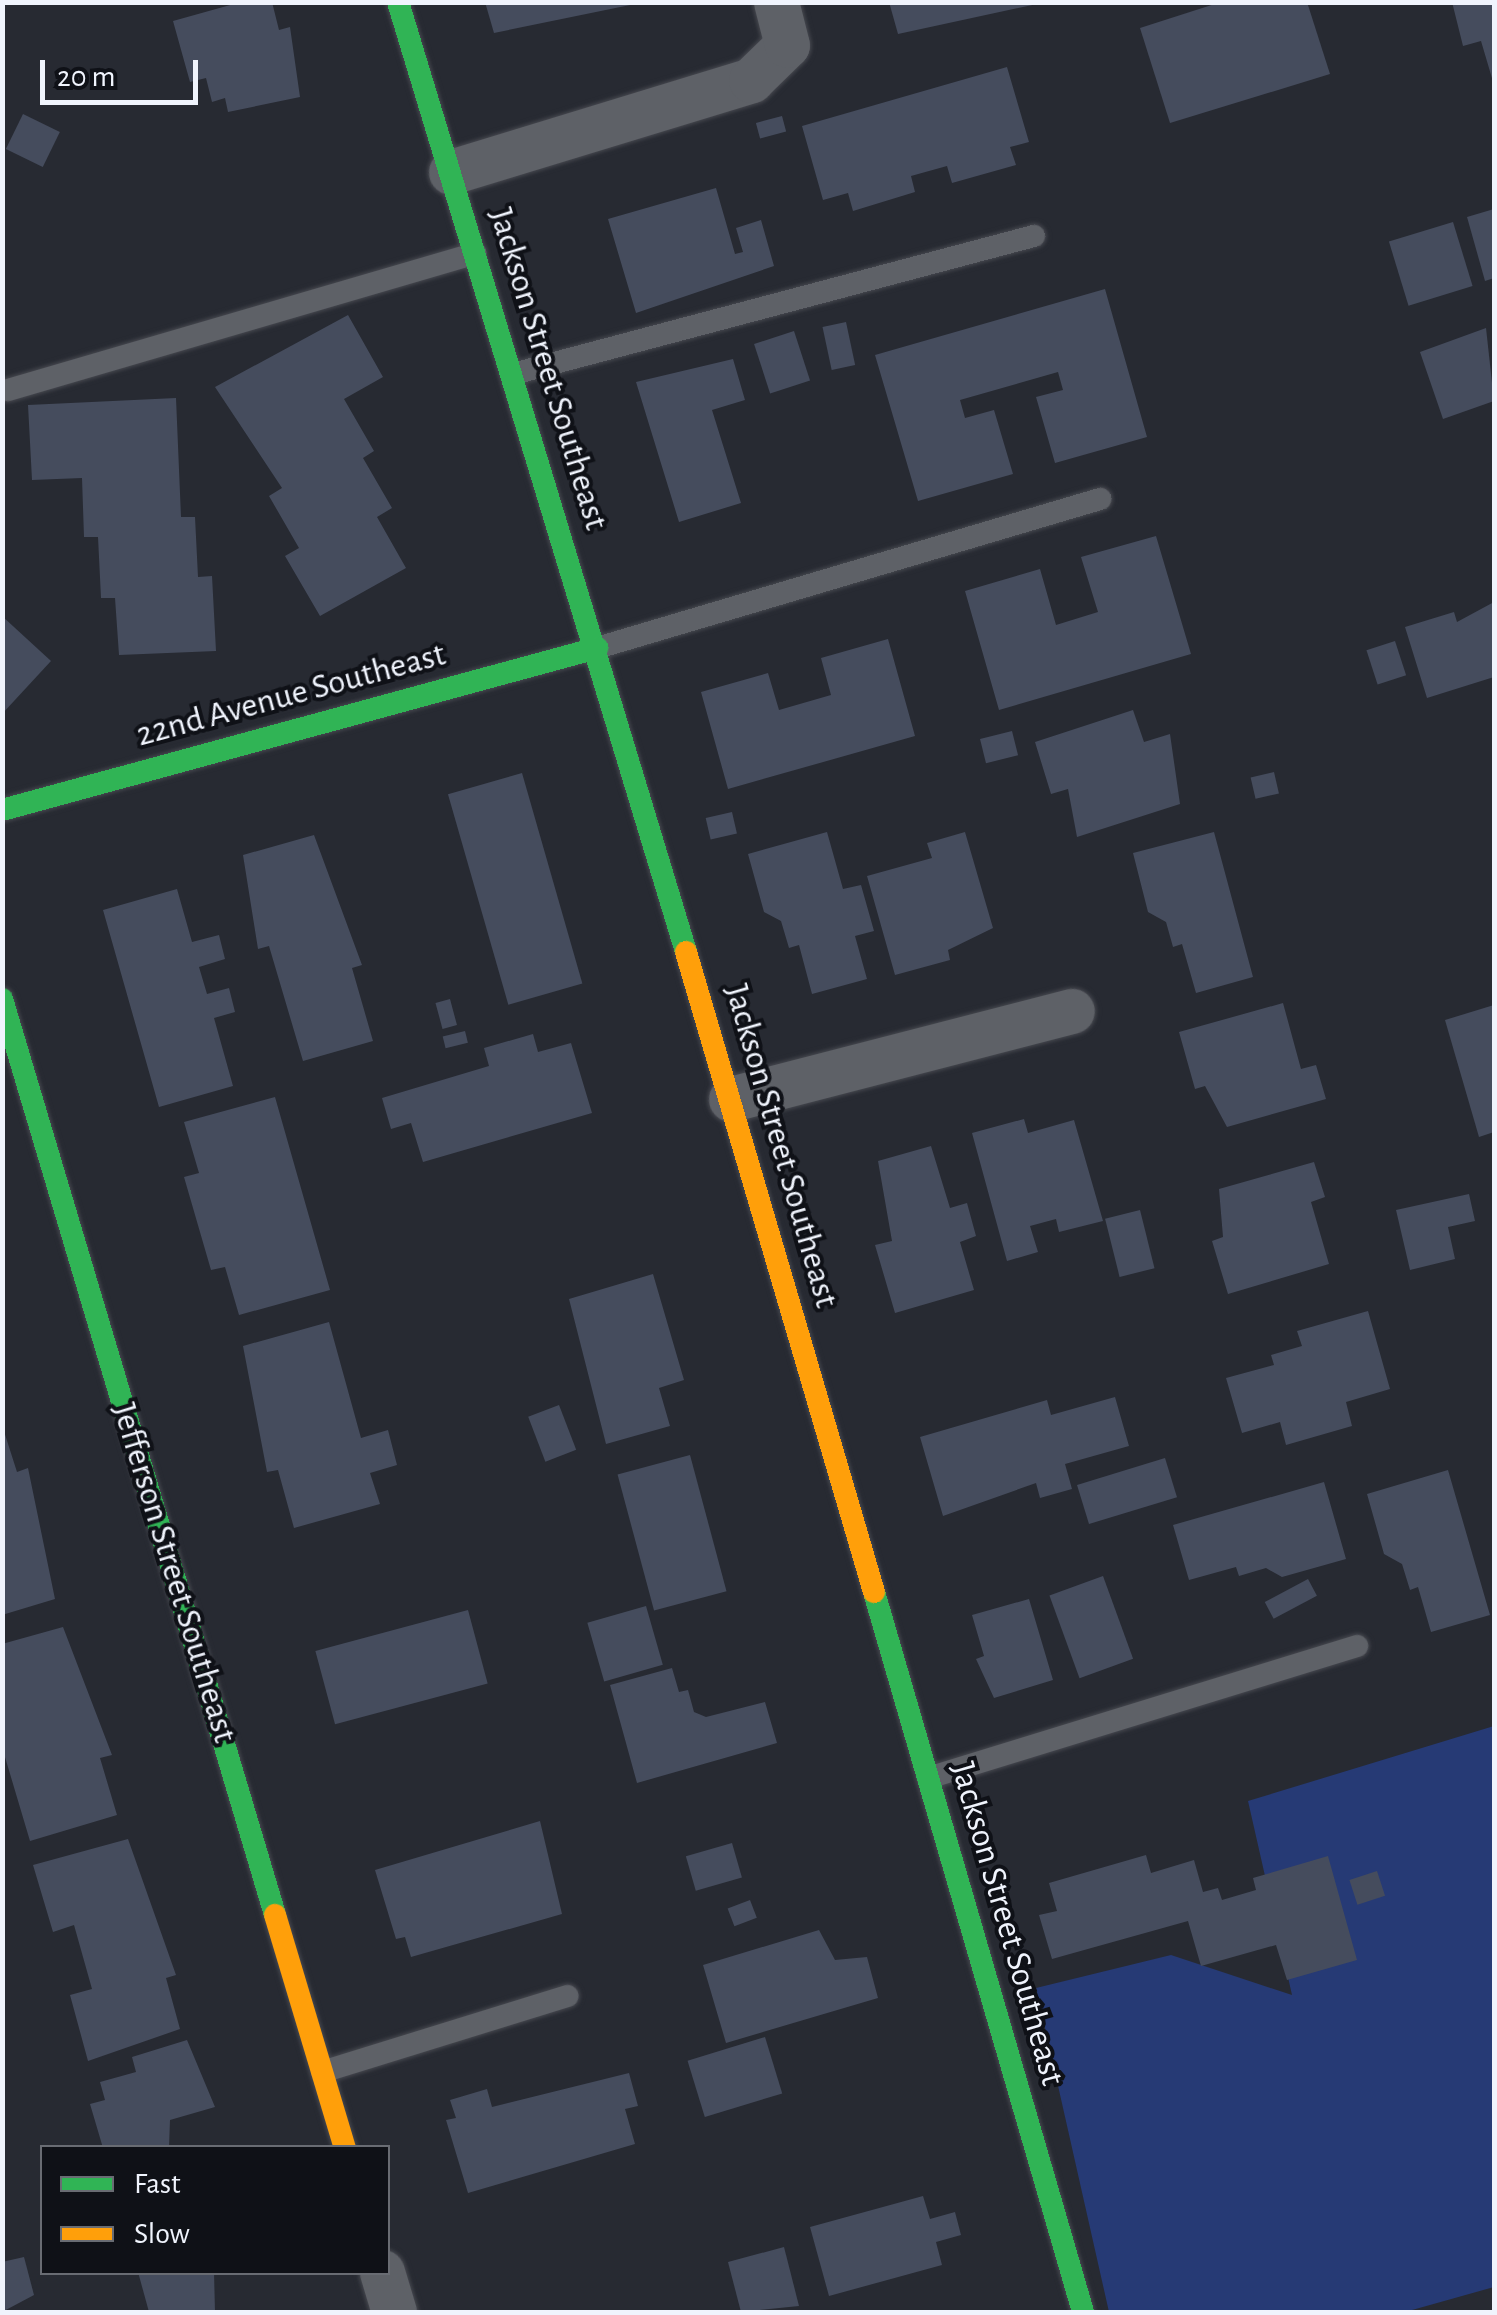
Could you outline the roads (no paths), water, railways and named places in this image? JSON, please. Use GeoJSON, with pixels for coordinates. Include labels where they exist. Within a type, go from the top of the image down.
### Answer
{"type":"FeatureCollection","features":[{"type":"Feature","properties":{"kind":"street","name":"Jackson Street Southeast"},"geometry":{"type":"LineString","coordinates":[[398,2],[598,648],[1083,2312]]}},
{"type":"Feature","properties":{"kind":"street"},"geometry":{"type":"LineString","coordinates":[[451,172],[751,80],[787,45],[776,2]]}},
{"type":"Feature","properties":{"kind":"street","name":"22nd Avenue Southeast"},"geometry":{"type":"LineString","coordinates":[[2,810],[598,648]]}},
{"type":"Feature","properties":{"kind":"street","name":"Jefferson Street Southeast"},"geometry":{"type":"LineString","coordinates":[[2,999],[343,2145]]}},
{"type":"Feature","properties":{"kind":"street"},"geometry":{"type":"LineString","coordinates":[[731,1099],[1072,1011]]}},
{"type":"Feature","properties":{"kind":"street"},"geometry":{"type":"LineString","coordinates":[[383,2275],[394,2312]]}},
{"type":"Feature","properties":{"kind":"lane"},"geometry":{"type":"LineString","coordinates":[[513,374],[1034,236]]}},
{"type":"Feature","properties":{"kind":"lane"},"geometry":{"type":"LineString","coordinates":[[8,390],[476,253]]}},
{"type":"Feature","properties":{"kind":"lane"},"geometry":{"type":"LineString","coordinates":[[598,648],[1100,499]]}},
{"type":"Feature","properties":{"kind":"lane"},"geometry":{"type":"LineString","coordinates":[[928,1778],[1357,1646]]}},
{"type":"Feature","properties":{"kind":"lane"},"geometry":{"type":"LineString","coordinates":[[322,2072],[567,1996]]}}]}
